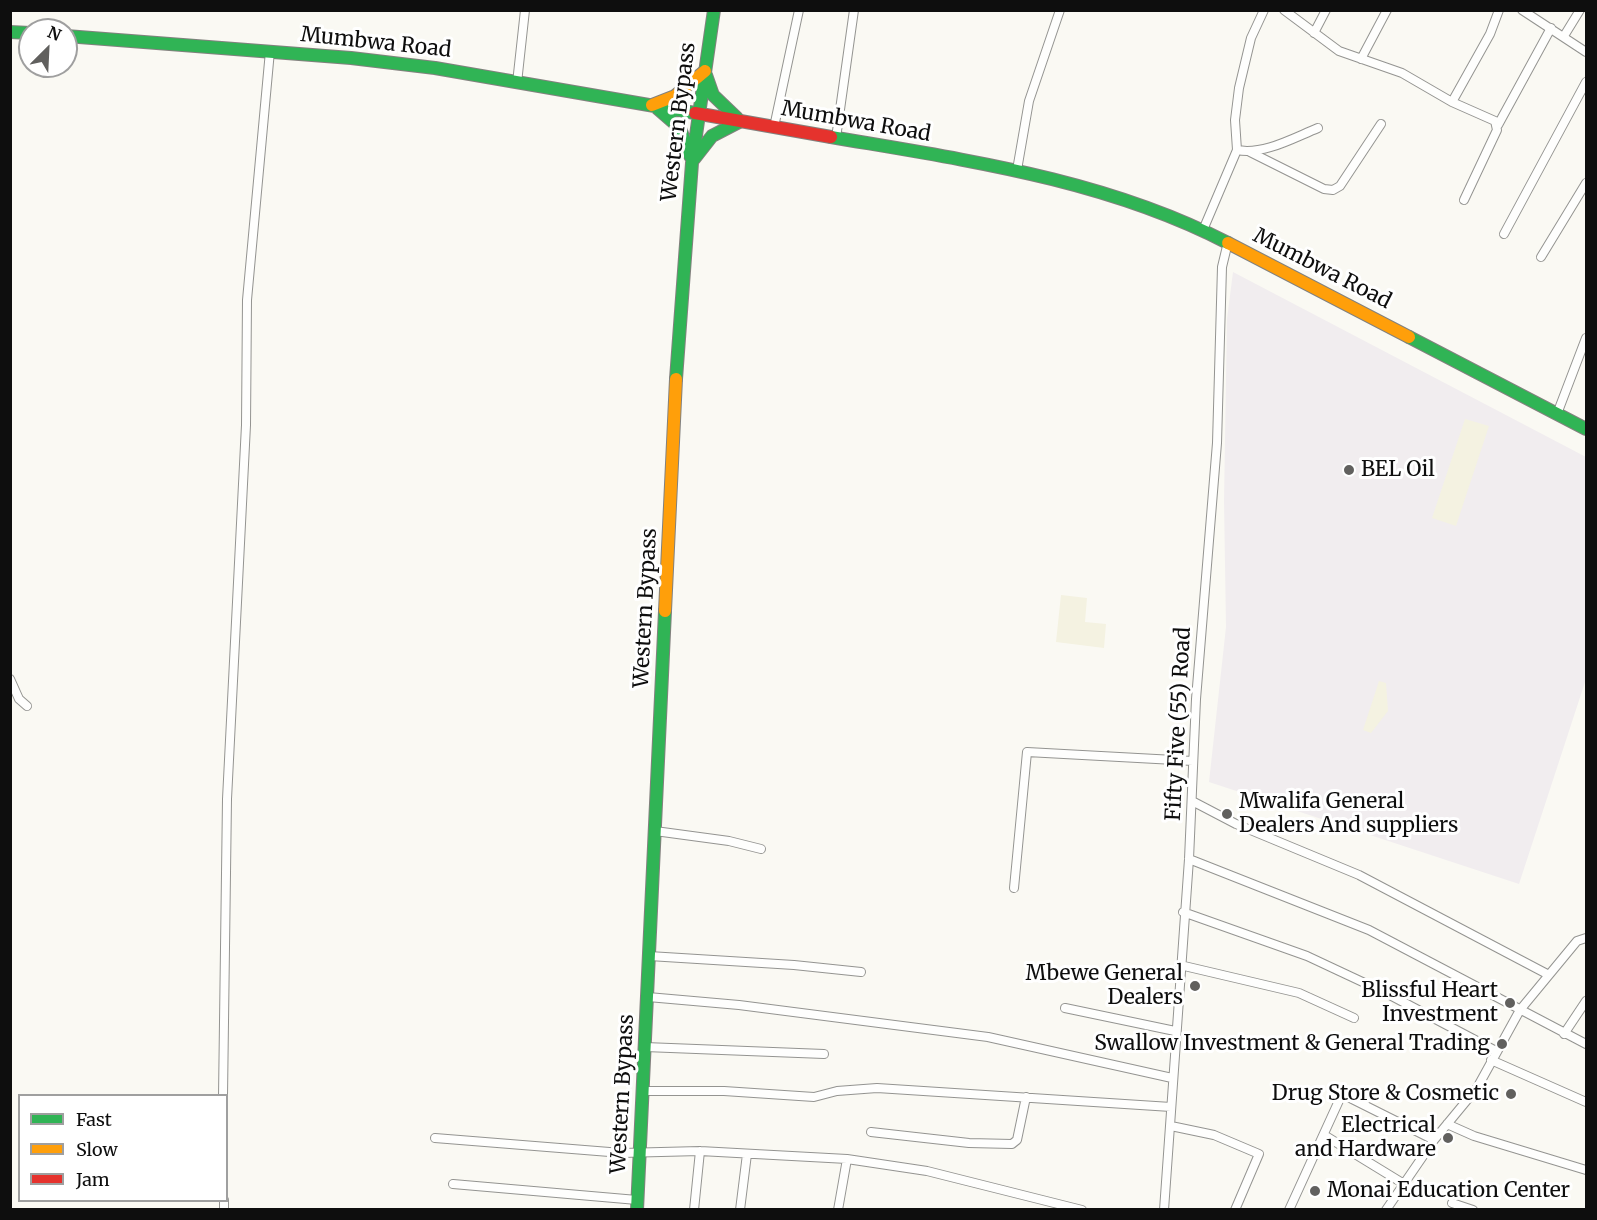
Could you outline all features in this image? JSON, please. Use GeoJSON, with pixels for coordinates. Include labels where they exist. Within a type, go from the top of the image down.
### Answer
{"type":"FeatureCollection","features":[{"type":"Feature","properties":{"kind":"main road","name":"Western Bypass"},"geometry":{"type":"LineString","coordinates":[[637,1205],[677,355],[692,163],[714,10]]}},
{"type":"Feature","properties":{"kind":"main road","name":"Mumbwa Road"},"geometry":{"type":"LineString","coordinates":[[78,37],[270,51],[435,68],[1017,170],[1109,195],[1203,230],[1587,429]]}},
{"type":"Feature","properties":{"kind":"main road"},"geometry":{"type":"LineString","coordinates":[[651,105],[675,96],[705,71],[713,95],[741,121],[725,126],[711,135],[692,163]]}},
{"type":"Feature","properties":{"kind":"main road"},"geometry":{"type":"LineString","coordinates":[[651,105],[667,115],[680,128],[688,144],[692,163]]}},
{"type":"Feature","properties":{"kind":"street"},"geometry":{"type":"LineString","coordinates":[[517,82],[525,10]]}},
{"type":"Feature","properties":{"kind":"street"},"geometry":{"type":"LineString","coordinates":[[774,127],[799,10]]}},
{"type":"Feature","properties":{"kind":"street"},"geometry":{"type":"LineString","coordinates":[[836,138],[854,10]]}},
{"type":"Feature","properties":{"kind":"street"},"geometry":{"type":"LineString","coordinates":[[1017,170],[1029,101],[1060,10]]}},
{"type":"Feature","properties":{"kind":"street"},"geometry":{"type":"LineString","coordinates":[[1203,230],[1237,150],[1235,120],[1239,88],[1251,38],[1264,10]]}},
{"type":"Feature","properties":{"kind":"street"},"geometry":{"type":"LineString","coordinates":[[1284,10],[1339,51],[1402,73],[1498,125]]}},
{"type":"Feature","properties":{"kind":"street"},"geometry":{"type":"LineString","coordinates":[[1314,33],[1326,10]]}},
{"type":"Feature","properties":{"kind":"street"},"geometry":{"type":"LineString","coordinates":[[1361,59],[1387,10]]}},
{"type":"Feature","properties":{"kind":"street"},"geometry":{"type":"LineString","coordinates":[[1452,102],[1490,34],[1499,10]]}},
{"type":"Feature","properties":{"kind":"street"},"geometry":{"type":"LineString","coordinates":[[1522,10],[1535,14],[1551,28],[1587,51]]}},
{"type":"Feature","properties":{"kind":"street"},"geometry":{"type":"LineString","coordinates":[[1564,36],[1580,10]]}},
{"type":"Feature","properties":{"kind":"street"},"geometry":{"type":"LineString","coordinates":[[1464,200],[1498,125],[1551,28]]}},
{"type":"Feature","properties":{"kind":"street"},"geometry":{"type":"LineString","coordinates":[[223,1094],[227,799],[246,425],[247,300],[270,51]]}},
{"type":"Feature","properties":{"kind":"street"},"geometry":{"type":"LineString","coordinates":[[1504,234],[1587,82]]}},
{"type":"Feature","properties":{"kind":"street"},"geometry":{"type":"LineString","coordinates":[[1237,150],[1250,152],[1324,189],[1333,190],[1340,186],[1381,124]]}},
{"type":"Feature","properties":{"kind":"street"},"geometry":{"type":"LineString","coordinates":[[1250,152],[1318,128]]}},
{"type":"Feature","properties":{"kind":"street"},"geometry":{"type":"LineString","coordinates":[[1541,257],[1587,183]]}},
{"type":"Feature","properties":{"kind":"street","name":"Fifty Five (55) Road"},"geometry":{"type":"LineString","coordinates":[[1164,1209],[1183,912],[1189,859],[1194,761],[1218,443],[1222,267],[1228,242]]}},
{"type":"Feature","properties":{"kind":"street"},"geometry":{"type":"LineString","coordinates":[[1557,414],[1587,338]]}},
{"type":"Feature","properties":{"kind":"street"},"geometry":{"type":"LineString","coordinates":[[10,679],[19,699],[27,706]]}},
{"type":"Feature","properties":{"kind":"street"},"geometry":{"type":"LineString","coordinates":[[1014,888],[1027,753],[1194,761]]}},
{"type":"Feature","properties":{"kind":"street"},"geometry":{"type":"LineString","coordinates":[[1192,801],[1236,824],[1359,875],[1549,975]]}},
{"type":"Feature","properties":{"kind":"street"},"geometry":{"type":"LineString","coordinates":[[655,831],[729,841],[761,849]]}},
{"type":"Feature","properties":{"kind":"street"},"geometry":{"type":"LineString","coordinates":[[1189,859],[1369,930],[1520,1011],[1587,1044]]}},
{"type":"Feature","properties":{"kind":"street"},"geometry":{"type":"LineString","coordinates":[[1183,912],[1307,956],[1386,993],[1493,1056],[1587,1102]]}},
{"type":"Feature","properties":{"kind":"street"},"geometry":{"type":"LineString","coordinates":[[1386,1209],[1434,1140],[1477,1088],[1520,1011],[1577,941],[1587,938]]}},
{"type":"Feature","properties":{"kind":"street"},"geometry":{"type":"LineString","coordinates":[[650,957],[794,965],[861,972]]}},
{"type":"Feature","properties":{"kind":"street"},"geometry":{"type":"LineString","coordinates":[[1180,965],[1299,993],[1354,1018]]}},
{"type":"Feature","properties":{"kind":"street"},"geometry":{"type":"LineString","coordinates":[[648,998],[774,1010],[988,1037],[1172,1078]]}},
{"type":"Feature","properties":{"kind":"street"},"geometry":{"type":"LineString","coordinates":[[1564,1034],[1587,1001]]}},
{"type":"Feature","properties":{"kind":"street"},"geometry":{"type":"LineString","coordinates":[[1065,1008],[1175,1031]]}},
{"type":"Feature","properties":{"kind":"street"},"geometry":{"type":"LineString","coordinates":[[645,1047],[824,1054]]}},
{"type":"Feature","properties":{"kind":"street"},"geometry":{"type":"LineString","coordinates":[[642,1091],[730,1092],[814,1097],[837,1091],[877,1088],[1171,1107]]}},
{"type":"Feature","properties":{"kind":"street"},"geometry":{"type":"LineString","coordinates":[[1289,1209],[1340,1097],[1346,1093],[1434,1140]]}},
{"type":"Feature","properties":{"kind":"street"},"geometry":{"type":"LineString","coordinates":[[871,1131],[969,1143],[1012,1144],[1017,1140],[1026,1097]]}},
{"type":"Feature","properties":{"kind":"street"},"geometry":{"type":"LineString","coordinates":[[1447,1124],[1474,1136],[1587,1170]]}},
{"type":"Feature","properties":{"kind":"street"},"geometry":{"type":"LineString","coordinates":[[1171,1126],[1214,1135],[1259,1154],[1235,1209]]}},
{"type":"Feature","properties":{"kind":"street"},"geometry":{"type":"LineString","coordinates":[[1324,1135],[1404,1184]]}},
{"type":"Feature","properties":{"kind":"street"},"geometry":{"type":"LineString","coordinates":[[435,1138],[640,1153],[700,1151],[846,1159],[927,1171],[1082,1209]]}},
{"type":"Feature","properties":{"kind":"street"},"geometry":{"type":"LineString","coordinates":[[694,1209],[700,1151]]}},
{"type":"Feature","properties":{"kind":"street"},"geometry":{"type":"LineString","coordinates":[[740,1209],[747,1154]]}},
{"type":"Feature","properties":{"kind":"street"},"geometry":{"type":"LineString","coordinates":[[838,1209],[846,1159]]}},
{"type":"Feature","properties":{"kind":"street"},"geometry":{"type":"LineString","coordinates":[[453,1184],[637,1205]]}},
{"type":"Feature","properties":{"kind":"street"},"geometry":{"type":"LineString","coordinates":[[1452,1203],[1473,1209]]}},
{"type":"Feature","properties":{"kind":"shaded area","name":"BEL Oil"},"geometry":{"type":"Polygon","coordinates":[[[1233,272],[1586,457],[1586,679],[1519,884],[1209,782],[1226,627],[1224,501],[1227,319],[1233,272]]]}},
{"type":"Feature","properties":{"kind":"shaded area"},"geometry":{"type":"Polygon","coordinates":[[[1465,419],[1489,426],[1456,526],[1432,518],[1465,419]]]}},
{"type":"Feature","properties":{"kind":"shaded area"},"geometry":{"type":"Polygon","coordinates":[[[1061,595],[1087,598],[1085,622],[1106,624],[1104,648],[1056,642],[1061,595]]]}},
{"type":"Feature","properties":{"kind":"shaded area"},"geometry":{"type":"Polygon","coordinates":[[[1379,681],[1386,683],[1388,711],[1371,733],[1363,730],[1379,681]]]}},
{"type":"Feature","properties":{"kind":"traffic: fast"},"geometry":{"type":"LineString","coordinates":[[676,379],[692,163],[714,10]]}},
{"type":"Feature","properties":{"kind":"traffic: fast"},"geometry":{"type":"LineString","coordinates":[[10,32],[18,32]]}},
{"type":"Feature","properties":{"kind":"traffic: fast"},"geometry":{"type":"LineString","coordinates":[[78,37],[351,58],[435,68],[695,113]]}},
{"type":"Feature","properties":{"kind":"traffic: fast"},"geometry":{"type":"LineString","coordinates":[[706,75],[713,95],[737,118]]}},
{"type":"Feature","properties":{"kind":"traffic: fast"},"geometry":{"type":"LineString","coordinates":[[657,108],[680,128],[690,156]]}},
{"type":"Feature","properties":{"kind":"traffic: fast"},"geometry":{"type":"LineString","coordinates":[[694,159],[712,136],[739,122]]}},
{"type":"Feature","properties":{"kind":"traffic: fast"},"geometry":{"type":"LineString","coordinates":[[831,137],[983,164],[1084,187],[1181,221],[1228,243]]}},
{"type":"Feature","properties":{"kind":"traffic: fast"},"geometry":{"type":"LineString","coordinates":[[1409,337],[1586,429]]}},
{"type":"Feature","properties":{"kind":"traffic: fast"},"geometry":{"type":"LineString","coordinates":[[637,1210],[665,611]]}},
{"type":"Feature","properties":{"kind":"traffic: slow"},"geometry":{"type":"LineString","coordinates":[[652,105],[675,96],[705,71]]}},
{"type":"Feature","properties":{"kind":"traffic: slow"},"geometry":{"type":"LineString","coordinates":[[1228,243],[1409,337]]}},
{"type":"Feature","properties":{"kind":"traffic: slow"},"geometry":{"type":"LineString","coordinates":[[665,611],[676,379]]}},
{"type":"Feature","properties":{"kind":"traffic: jam"},"geometry":{"type":"LineString","coordinates":[[695,113],[831,137]]}},
{"type":"Feature","properties":{"kind":"place","name":"BEL Oil"},"geometry":{"type":"Point","coordinates":[1349,470]}},
{"type":"Feature","properties":{"kind":"place","name":"Mwalifa General Dealers And suppliers"},"geometry":{"type":"Point","coordinates":[1227,814]}},
{"type":"Feature","properties":{"kind":"place","name":"Mbewe General Dealers"},"geometry":{"type":"Point","coordinates":[1195,986]}},
{"type":"Feature","properties":{"kind":"place","name":"Blissful Heart Investment"},"geometry":{"type":"Point","coordinates":[1510,1003]}},
{"type":"Feature","properties":{"kind":"place","name":"Swallow Investment & General Trading"},"geometry":{"type":"Point","coordinates":[1502,1044]}},
{"type":"Feature","properties":{"kind":"place","name":"Drug Store & Cosmetic"},"geometry":{"type":"Point","coordinates":[1511,1094]}},
{"type":"Feature","properties":{"kind":"place","name":"Electrical and Hardware"},"geometry":{"type":"Point","coordinates":[1448,1138]}},
{"type":"Feature","properties":{"kind":"place","name":"Monai Education Center"},"geometry":{"type":"Point","coordinates":[1315,1191]}}]}
